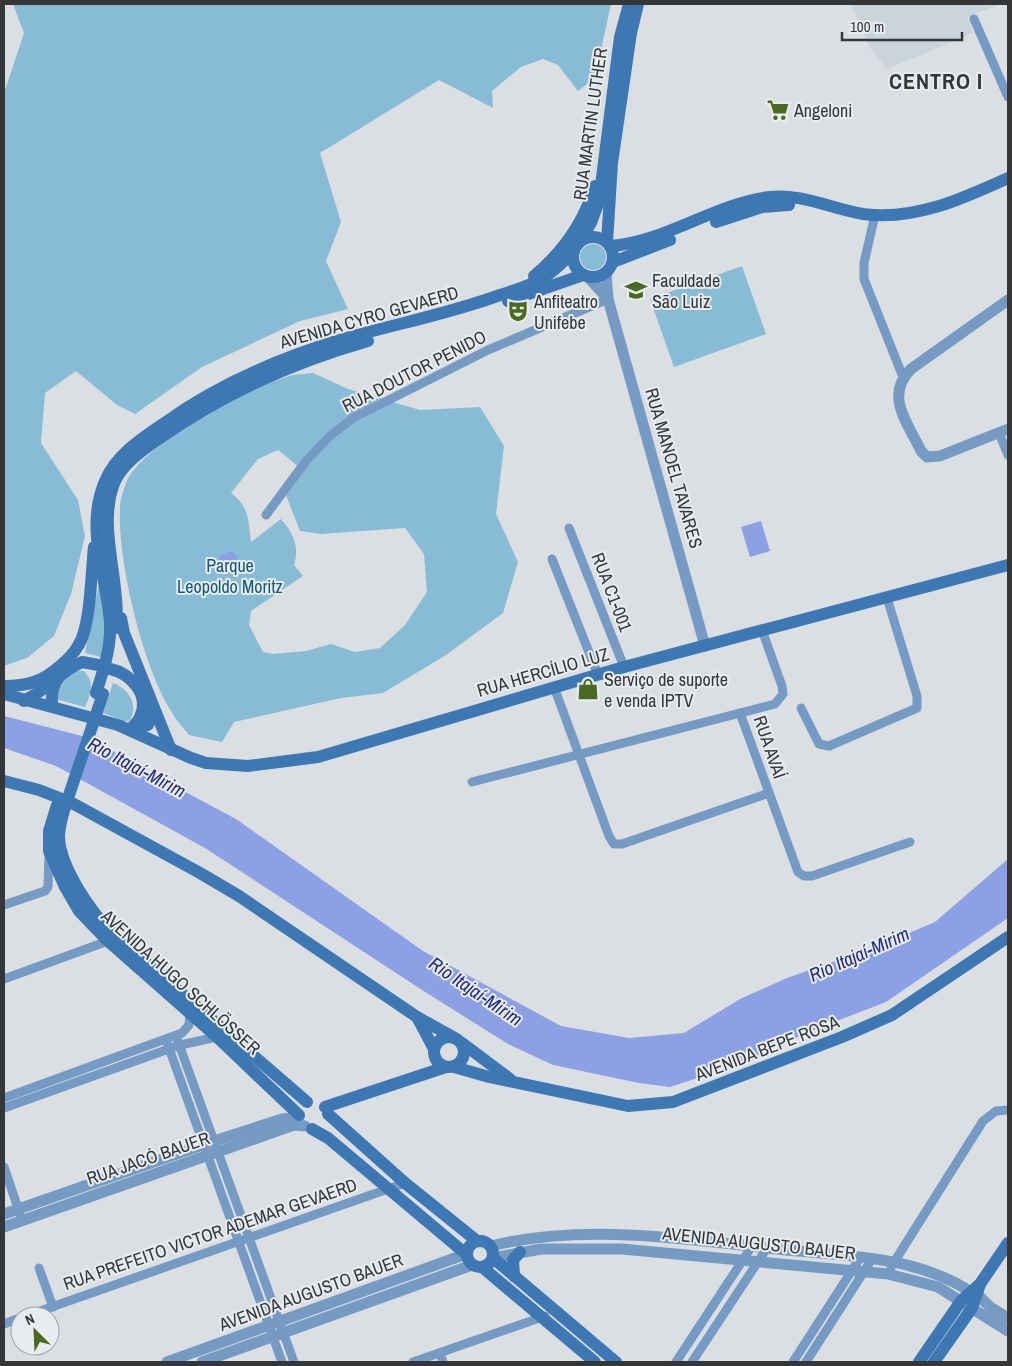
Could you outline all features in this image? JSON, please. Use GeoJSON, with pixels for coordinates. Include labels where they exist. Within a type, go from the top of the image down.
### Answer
{"type":"FeatureCollection","features":[{"type":"Feature","properties":{"kind":"main road","name":"RUA MARTIN LUTHER"},"geometry":{"type":"LineString","coordinates":[[575,248],[596,212],[620,38],[628,4]]}},
{"type":"Feature","properties":{"kind":"main road","name":"RUA MARTIN LUTHER"},"geometry":{"type":"LineString","coordinates":[[608,244],[612,163],[631,32],[638,4]]}},
{"type":"Feature","properties":{"kind":"main road"},"geometry":{"type":"LineString","coordinates":[[517,289],[544,268],[556,255],[582,219],[591,197],[604,152]]}},
{"type":"Feature","properties":{"kind":"main road"},"geometry":{"type":"LineString","coordinates":[[970,199],[1008,178]]}},
{"type":"Feature","properties":{"kind":"main road"},"geometry":{"type":"LineString","coordinates":[[653,242],[608,244],[594,237],[588,238],[575,248],[574,264],[586,276],[595,277],[653,242],[701,223],[742,203],[771,197],[789,197],[874,219],[925,214],[1008,187]]}},
{"type":"Feature","properties":{"kind":"main road"},"geometry":{"type":"LineString","coordinates":[[608,244],[610,267]]}},
{"type":"Feature","properties":{"kind":"main road","name":"AVENIDA CYRO GEVAERD"},"geometry":{"type":"LineString","coordinates":[[107,667],[110,626],[96,540],[100,495],[104,482],[116,462],[140,440],[196,402],[240,378],[312,349],[437,316],[517,289],[542,279],[575,248]]}},
{"type":"Feature","properties":{"kind":"main road","name":"AVENIDA CYRO GEVAERD"},"geometry":{"type":"LineString","coordinates":[[61,806],[101,689],[119,608],[109,524],[113,485],[127,465],[152,444],[225,398],[316,358],[367,341],[463,317],[586,276]]}},
{"type":"Feature","properties":{"kind":"main road"},"geometry":{"type":"LineString","coordinates":[[4,686],[34,684],[50,674],[78,646],[86,624],[96,540]]}},
{"type":"Feature","properties":{"kind":"main road","name":"RUA HERCÍLIO LUZ"},"geometry":{"type":"LineString","coordinates":[[4,694],[24,701],[52,706],[91,717],[130,730],[171,750],[206,763],[236,766],[318,758],[624,667],[1008,565]]}},
{"type":"Feature","properties":{"kind":"main road"},"geometry":{"type":"LineString","coordinates":[[119,608],[124,633],[171,750]]}},
{"type":"Feature","properties":{"kind":"main road"},"geometry":{"type":"LineString","coordinates":[[23,686],[24,701],[55,682],[64,673],[82,662],[107,667],[126,674],[134,681],[143,700],[141,716],[130,730]]}},
{"type":"Feature","properties":{"kind":"main road"},"geometry":{"type":"LineString","coordinates":[[52,706],[52,689],[55,682]]}},
{"type":"Feature","properties":{"kind":"main road"},"geometry":{"type":"LineString","coordinates":[[130,730],[148,725],[154,709]]}},
{"type":"Feature","properties":{"kind":"main road","name":"AVENIDA BEPE ROSA"},"geometry":{"type":"LineString","coordinates":[[4,781],[38,790],[72,803],[239,896],[417,1017],[457,1040],[514,1082]]}},
{"type":"Feature","properties":{"kind":"main road","name":"AVENIDA HUGO SCHLÖSSER"},"geometry":{"type":"LineString","coordinates":[[61,806],[50,831],[49,851],[65,887],[79,911],[108,941],[217,1037],[304,1122],[328,1138],[389,1188],[474,1262],[543,1317],[595,1362]]}},
{"type":"Feature","properties":{"kind":"main road","name":"AVENIDA HUGO SCHLÖSSER"},"geometry":{"type":"LineString","coordinates":[[61,806],[60,846],[79,888],[97,917],[113,934],[307,1102]]}},
{"type":"Feature","properties":{"kind":"main road","name":"AVENIDA BEPE ROSA"},"geometry":{"type":"LineString","coordinates":[[450,1067],[628,1106],[657,1105],[688,1098],[855,1032],[892,1015],[1008,937]]}},
{"type":"Feature","properties":{"kind":"main road"},"geometry":{"type":"LineString","coordinates":[[417,1017],[438,1063],[450,1067]]}},
{"type":"Feature","properties":{"kind":"main road"},"geometry":{"type":"LineString","coordinates":[[327,1110],[411,1078],[461,1062],[464,1054],[457,1040],[438,1040],[434,1052],[425,1066],[411,1078]]}},
{"type":"Feature","properties":{"kind":"main road"},"geometry":{"type":"LineString","coordinates":[[327,1110],[323,1125],[304,1122],[301,1108],[307,1102],[315,1100],[327,1110],[405,1183],[477,1241]]}},
{"type":"Feature","properties":{"kind":"main road"},"geometry":{"type":"LineString","coordinates":[[492,1252],[489,1264],[474,1262],[469,1246],[477,1241],[485,1241],[492,1252],[514,1276],[616,1362]]}},
{"type":"Feature","properties":{"kind":"main road"},"geometry":{"type":"LineString","coordinates":[[919,1362],[943,1338],[1008,1243]]}},
{"type":"Feature","properties":{"kind":"main road"},"geometry":{"type":"LineString","coordinates":[[514,1276],[513,1260],[520,1252]]}},
{"type":"Feature","properties":{"kind":"main road"},"geometry":{"type":"LineString","coordinates":[[934,1362],[943,1338]]}},
{"type":"Feature","properties":{"kind":"street"},"geometry":{"type":"LineString","coordinates":[[974,19],[1004,76],[1008,97]]}},
{"type":"Feature","properties":{"kind":"street"},"geometry":{"type":"LineString","coordinates":[[874,219],[864,263],[864,279],[903,377]]}},
{"type":"Feature","properties":{"kind":"street","name":"RUA MANOEL TAVARES"},"geometry":{"type":"LineString","coordinates":[[610,267],[608,299],[705,646]]}},
{"type":"Feature","properties":{"kind":"street","name":"RUA MANOEL TAVARES"},"geometry":{"type":"LineString","coordinates":[[586,276],[608,299]]}},
{"type":"Feature","properties":{"kind":"street","name":"RUA DOUTOR PENIDO"},"geometry":{"type":"LineString","coordinates":[[266,515],[306,461],[330,436],[353,418],[488,350],[608,299]]}},
{"type":"Feature","properties":{"kind":"street"},"geometry":{"type":"LineString","coordinates":[[1008,300],[934,350],[903,377],[899,386],[898,400],[921,451],[927,457],[940,456],[1004,431],[1008,455]]}},
{"type":"Feature","properties":{"kind":"street","name":"RUA C1-001"},"geometry":{"type":"LineString","coordinates":[[570,528],[624,667]]}},
{"type":"Feature","properties":{"kind":"street"},"geometry":{"type":"LineString","coordinates":[[552,558],[598,675]]}},
{"type":"Feature","properties":{"kind":"street"},"geometry":{"type":"LineString","coordinates":[[801,708],[819,744],[829,746],[917,708],[916,696],[887,598]]}},
{"type":"Feature","properties":{"kind":"street"},"geometry":{"type":"LineString","coordinates":[[472,782],[775,704],[783,694],[762,630]]}},
{"type":"Feature","properties":{"kind":"street"},"geometry":{"type":"LineString","coordinates":[[554,687],[609,836],[614,844],[622,844],[769,793]]}},
{"type":"Feature","properties":{"kind":"street","name":"RUA AVAÍ"},"geometry":{"type":"LineString","coordinates":[[740,712],[798,872],[804,876],[845,866],[910,842]]}},
{"type":"Feature","properties":{"kind":"street"},"geometry":{"type":"LineString","coordinates":[[4,905],[36,894],[48,887],[49,851]]}},
{"type":"Feature","properties":{"kind":"street"},"geometry":{"type":"LineString","coordinates":[[4,979],[108,941]]}},
{"type":"Feature","properties":{"kind":"street"},"geometry":{"type":"LineString","coordinates":[[4,1098],[176,1036],[189,1025],[190,1013]]}},
{"type":"Feature","properties":{"kind":"street"},"geometry":{"type":"LineString","coordinates":[[176,1036],[238,1241],[276,1329],[294,1362]]}},
{"type":"Feature","properties":{"kind":"street"},"geometry":{"type":"LineString","coordinates":[[4,1108],[180,1045],[217,1037]]}},
{"type":"Feature","properties":{"kind":"street"},"geometry":{"type":"LineString","coordinates":[[166,1040],[249,1237],[276,1329],[282,1362]]}},
{"type":"Feature","properties":{"kind":"street"},"geometry":{"type":"LineString","coordinates":[[90,1067],[94,1076]]}},
{"type":"Feature","properties":{"kind":"street"},"geometry":{"type":"LineString","coordinates":[[888,1274],[983,1122],[996,1111],[1008,1110]]}},
{"type":"Feature","properties":{"kind":"street","name":"RUA JACÓ BAUER"},"geometry":{"type":"LineString","coordinates":[[4,1227],[110,1190],[282,1119],[304,1122]]}},
{"type":"Feature","properties":{"kind":"street","name":"RUA JACÓ BAUER"},"geometry":{"type":"LineString","coordinates":[[4,1214],[106,1179],[211,1149]]}},
{"type":"Feature","properties":{"kind":"street"},"geometry":{"type":"LineString","coordinates":[[4,1167],[22,1221]]}},
{"type":"Feature","properties":{"kind":"street"},"geometry":{"type":"LineString","coordinates":[[106,1179],[110,1190]]}},
{"type":"Feature","properties":{"kind":"street","name":"RUA PREFEITO VICTOR ADEMAR GEVAERD"},"geometry":{"type":"LineString","coordinates":[[53,1306],[405,1183]]}},
{"type":"Feature","properties":{"kind":"street"},"geometry":{"type":"LineString","coordinates":[[588,1235],[588,1248]]}},
{"type":"Feature","properties":{"kind":"street","name":"AVENIDA AUGUSTO BAUER"},"geometry":{"type":"LineString","coordinates":[[492,1252],[528,1238],[588,1235],[658,1238],[752,1246],[894,1262],[941,1275],[976,1290],[983,1302],[1008,1318]]}},
{"type":"Feature","properties":{"kind":"street"},"geometry":{"type":"LineString","coordinates":[[658,1238],[658,1250]]}},
{"type":"Feature","properties":{"kind":"street"},"geometry":{"type":"LineString","coordinates":[[676,1362],[752,1246]]}},
{"type":"Feature","properties":{"kind":"street","name":"AVENIDA AUGUSTO BAUER"},"geometry":{"type":"LineString","coordinates":[[492,1252],[588,1248],[658,1250],[888,1274],[938,1287],[1008,1331]]}},
{"type":"Feature","properties":{"kind":"street"},"geometry":{"type":"LineString","coordinates":[[692,1362],[767,1248]]}},
{"type":"Feature","properties":{"kind":"street"},"geometry":{"type":"LineString","coordinates":[[806,1362],[866,1259]]}},
{"type":"Feature","properties":{"kind":"street","name":"AVENIDA AUGUSTO BAUER"},"geometry":{"type":"LineString","coordinates":[[167,1362],[207,1356],[371,1289],[474,1262]]}},
{"type":"Feature","properties":{"kind":"street","name":"AVENIDA AUGUSTO BAUER"},"geometry":{"type":"LineString","coordinates":[[276,1329],[375,1300],[474,1262]]}},
{"type":"Feature","properties":{"kind":"street"},"geometry":{"type":"LineString","coordinates":[[39,1268],[53,1306]]}},
{"type":"Feature","properties":{"kind":"street"},"geometry":{"type":"LineString","coordinates":[[793,1362],[859,1270]]}},
{"type":"Feature","properties":{"kind":"street"},"geometry":{"type":"LineString","coordinates":[[371,1289],[375,1300]]}},
{"type":"Feature","properties":{"kind":"street"},"geometry":{"type":"LineString","coordinates":[[413,1362],[557,1312]]}},
{"type":"Feature","properties":{"kind":"street"},"geometry":{"type":"LineString","coordinates":[[698,1328],[710,1335]]}},
{"type":"Feature","properties":{"kind":"street"},"geometry":{"type":"LineString","coordinates":[[810,1337],[819,1342]]}},
{"type":"Feature","properties":{"kind":"street"},"geometry":{"type":"LineString","coordinates":[[440,1353],[443,1362]]}},
{"type":"Feature","properties":{"kind":"shaded area"},"geometry":{"type":"Polygon","coordinates":[[[851,4],[1000,4],[967,17],[973,33],[887,69],[870,48],[851,4]]]}},
{"type":"Feature","properties":{"kind":"green space"},"geometry":{"type":"Polygon","coordinates":[[[13,4],[611,4],[595,78],[578,91],[558,65],[543,59],[521,67],[492,91],[493,108],[439,80],[320,153],[341,222],[326,261],[348,309],[300,321],[202,367],[135,414],[117,405],[76,371],[45,393],[41,443],[78,500],[85,536],[71,594],[54,636],[27,658],[4,666],[4,93],[24,33],[13,4]]]}},
{"type":"Feature","properties":{"kind":"green space"},"geometry":{"type":"Polygon","coordinates":[[[593,244],[602,248],[606,257],[602,266],[593,270],[584,266],[580,257],[584,248],[593,244]]]}},
{"type":"Feature","properties":{"kind":"green space"},"geometry":{"type":"Polygon","coordinates":[[[742,266],[766,334],[674,367],[650,299],[742,266]]]}},
{"type":"Feature","properties":{"kind":"green space","name":"Parque Leopoldo Moritz"},"geometry":{"type":"Polygon","coordinates":[[[313,373],[348,389],[420,410],[480,407],[504,446],[496,514],[518,562],[503,613],[446,655],[383,693],[341,698],[234,722],[222,742],[189,735],[175,717],[162,694],[142,643],[134,614],[120,529],[120,504],[123,491],[127,481],[137,467],[153,451],[198,420],[269,383],[289,376],[313,373]],[[278,450],[258,459],[231,493],[242,503],[245,509],[251,542],[281,519],[289,529],[294,540],[296,558],[294,565],[303,576],[251,611],[249,625],[263,652],[273,654],[306,651],[331,644],[355,652],[380,648],[405,625],[427,592],[424,554],[405,528],[321,534],[300,531],[286,495],[299,467],[278,450]]]}},
{"type":"Feature","properties":{"kind":"green space"},"geometry":{"type":"Polygon","coordinates":[[[100,578],[105,635],[101,657],[85,653],[100,578]]]}},
{"type":"Feature","properties":{"kind":"green space"},"geometry":{"type":"Polygon","coordinates":[[[76,671],[84,671],[91,684],[85,707],[56,699],[56,687],[64,678],[76,671]]]}},
{"type":"Feature","properties":{"kind":"green space"},"geometry":{"type":"Polygon","coordinates":[[[113,683],[128,693],[131,698],[133,709],[129,721],[103,713],[113,683]]]}},
{"type":"Feature","properties":{"kind":"water"},"geometry":{"type":"Polygon","coordinates":[[[761,521],[770,551],[750,557],[741,527],[761,521]]]}},
{"type":"Feature","properties":{"kind":"water"},"geometry":{"type":"Polygon","coordinates":[[[231,551],[237,556],[237,569],[232,571],[212,566],[219,559],[219,556],[231,551]]]}},
{"type":"Feature","properties":{"kind":"water","name":"Rio Itajaí-Mirim"},"geometry":{"type":"Polygon","coordinates":[[[4,716],[94,739],[135,765],[236,819],[423,951],[561,1026],[629,1038],[684,1033],[740,999],[787,978],[876,947],[935,922],[1008,859],[1008,918],[886,1002],[811,1031],[731,1067],[670,1087],[639,1083],[553,1065],[508,1044],[205,848],[56,766],[4,748],[4,716]]]}},
{"type":"Feature","properties":{"kind":"place","name":"Angeloni"},"geometry":{"type":"Point","coordinates":[778,110]}},
{"type":"Feature","properties":{"kind":"place","name":"Faculdade São Luiz"},"geometry":{"type":"Point","coordinates":[636,290]}},
{"type":"Feature","properties":{"kind":"place","name":"Anfiteatro Unifebe"},"geometry":{"type":"Point","coordinates":[518,311]}},
{"type":"Feature","properties":{"kind":"place","name":"Serviço de suporte e venda IPTV"},"geometry":{"type":"Point","coordinates":[588,689]}},
{"type":"Feature","properties":{"kind":"district","name":"CENTRO I"},"geometry":{"type":"Point","coordinates":[936,81]}}]}
